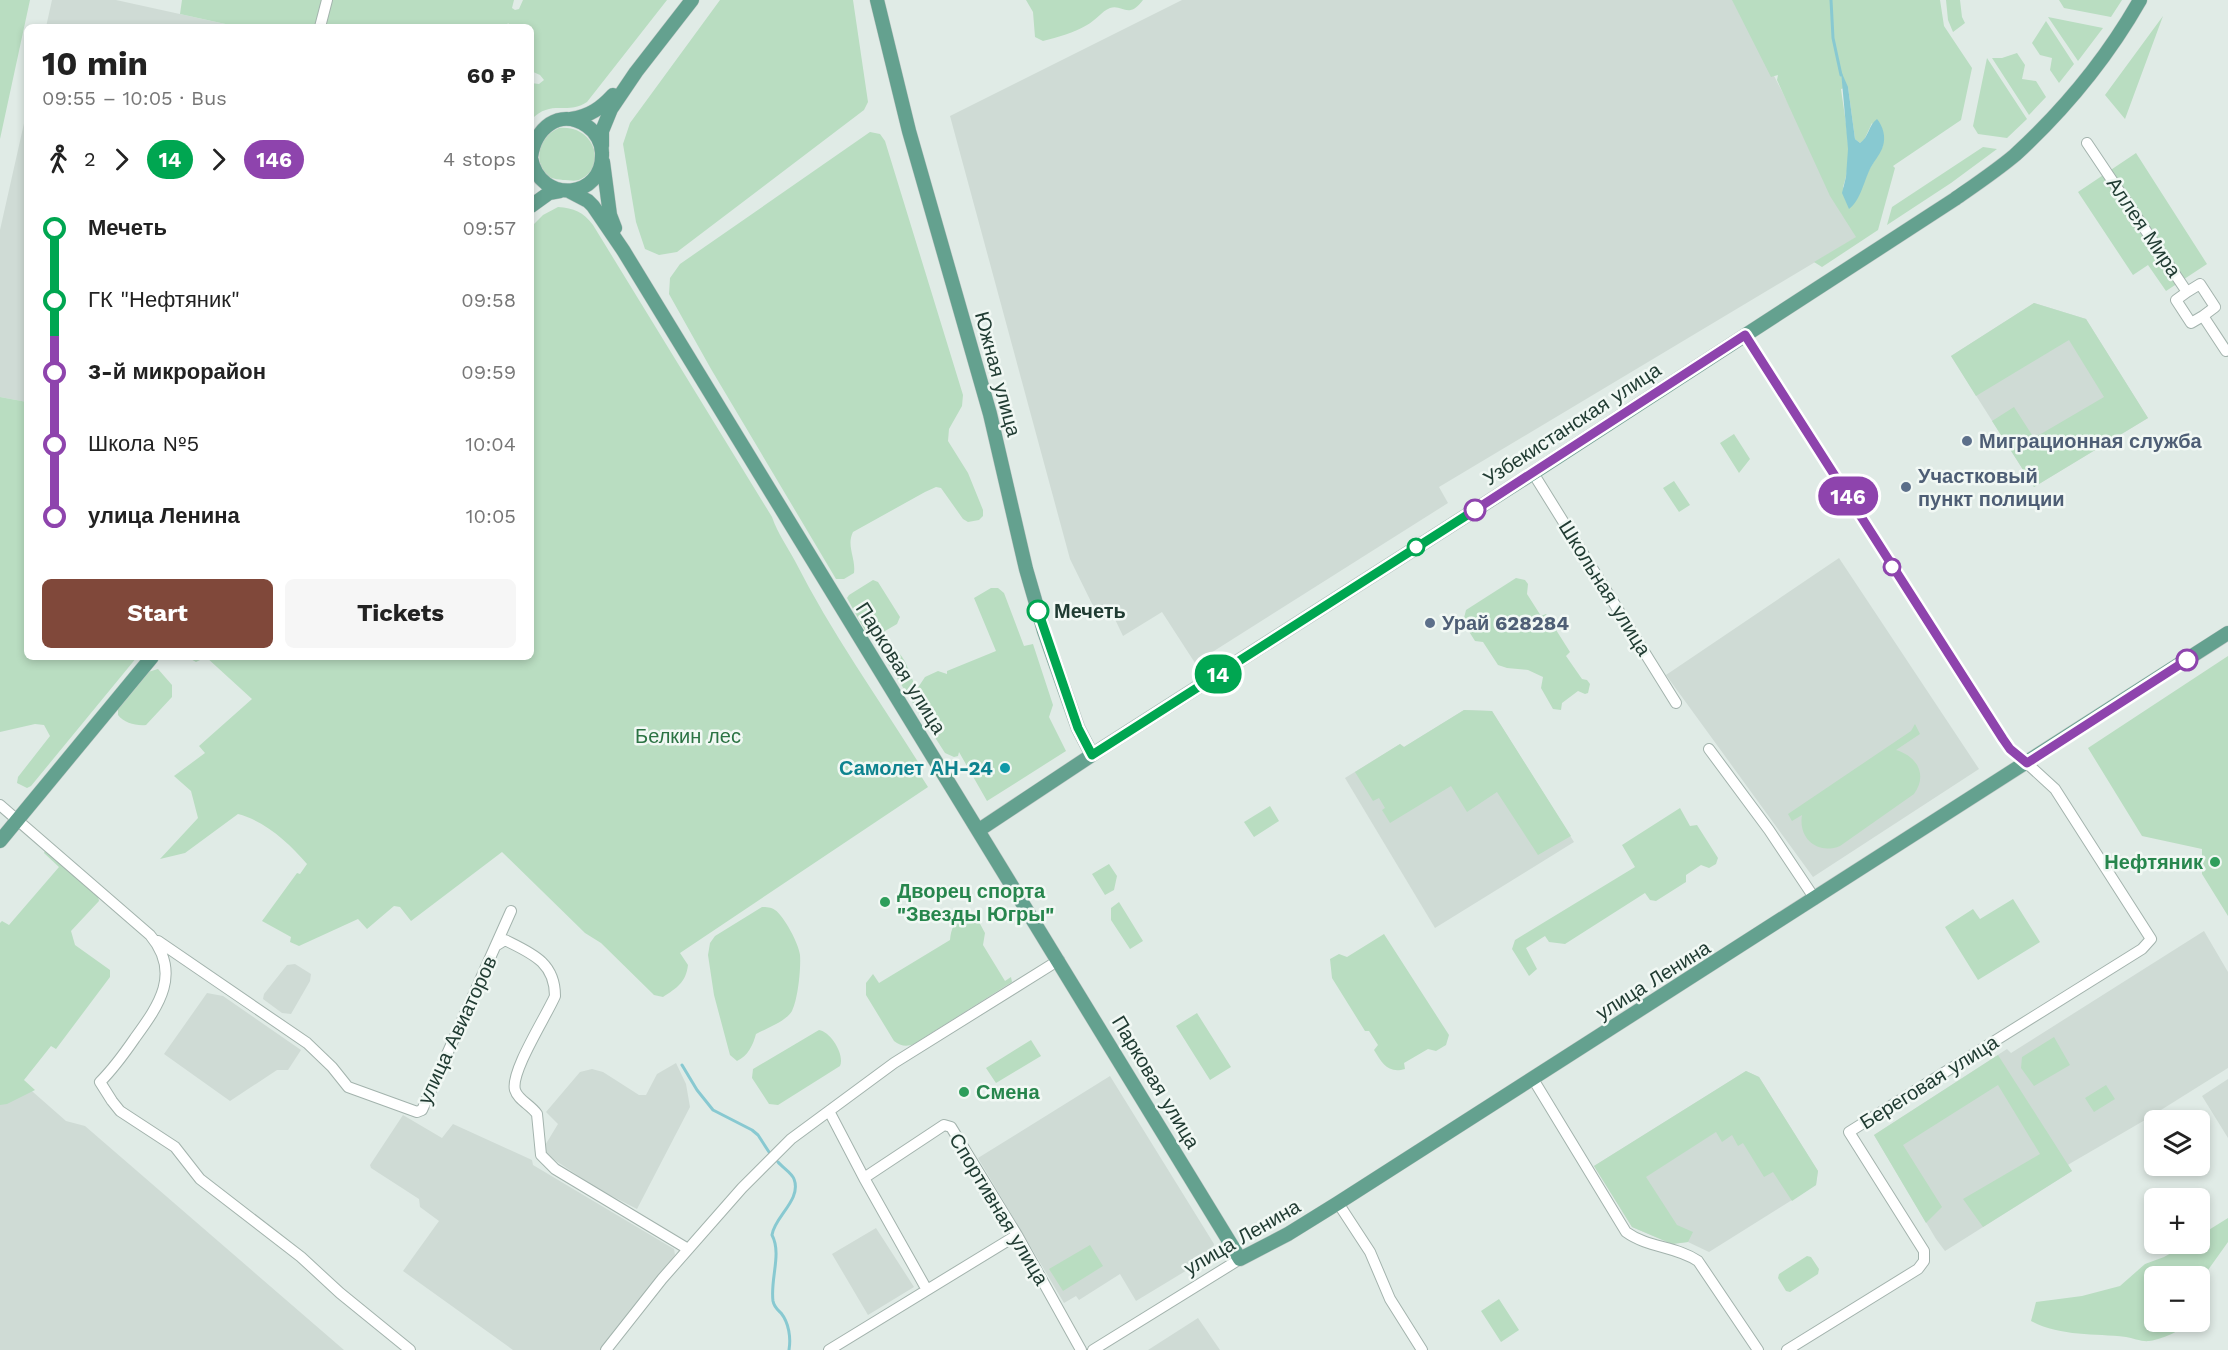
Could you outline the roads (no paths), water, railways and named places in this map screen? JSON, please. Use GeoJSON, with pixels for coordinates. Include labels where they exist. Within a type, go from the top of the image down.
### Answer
{"type":"FeatureCollection","features":[{"type":"Feature","properties":{"kind":"main road"},"geometry":{"type":"LineString","coordinates":[[534,204],[549,193],[567,191],[591,182],[601,167],[604,122],[610,109],[692,0]]}},
{"type":"Feature","properties":{"kind":"main road","name":"Южная улица"},"geometry":{"type":"LineString","coordinates":[[877,0],[909,131],[990,414],[1026,569],[1074,719],[1092,755]]}},
{"type":"Feature","properties":{"kind":"main road","name":"Узбекистанская улица"},"geometry":{"type":"LineString","coordinates":[[979,830],[1955,199],[2014,155],[2063,106],[2104,57],[2140,0]]}},
{"type":"Feature","properties":{"kind":"main road"},"geometry":{"type":"LineString","coordinates":[[534,146],[543,128],[555,121],[585,117],[595,112],[636,72]]}},
{"type":"Feature","properties":{"kind":"main road"},"geometry":{"type":"LineString","coordinates":[[565,120],[579,122],[591,129],[602,152]]}},
{"type":"Feature","properties":{"kind":"main road","name":"Парковая улица"},"geometry":{"type":"LineString","coordinates":[[602,152],[610,215],[623,250]]}},
{"type":"Feature","properties":{"kind":"main road"},"geometry":{"type":"LineString","coordinates":[[534,169],[540,179],[554,189],[567,191]]}},
{"type":"Feature","properties":{"kind":"main road","name":"Парковая улица"},"geometry":{"type":"LineString","coordinates":[[567,191],[588,201],[593,206],[623,250],[1240,1259]]}},
{"type":"Feature","properties":{"kind":"main road","name":"улица Ленина"},"geometry":{"type":"LineString","coordinates":[[1240,1259],[1288,1234],[1338,1203],[2228,633]]}},
{"type":"Feature","properties":{"kind":"main road"},"geometry":{"type":"LineString","coordinates":[[2,839],[150,660]]}},
{"type":"Feature","properties":{"kind":"street"},"geometry":{"type":"LineString","coordinates":[[321,24],[327,0]]}},
{"type":"Feature","properties":{"kind":"street","name":"Аллея Мира"},"geometry":{"type":"LineString","coordinates":[[2087,143],[2187,292]]}},
{"type":"Feature","properties":{"kind":"street","name":"Аллея Мира"},"geometry":{"type":"LineString","coordinates":[[2200,284],[2215,307],[2191,323],[2176,300],[2187,292],[2200,284]]}},
{"type":"Feature","properties":{"kind":"street"},"geometry":{"type":"LineString","coordinates":[[2203,316],[2226,351]]}},
{"type":"Feature","properties":{"kind":"street"},"geometry":{"type":"LineString","coordinates":[[1745,335],[2003,739],[2010,749],[2027,763]]}},
{"type":"Feature","properties":{"kind":"street","name":"Школьная улица"},"geometry":{"type":"LineString","coordinates":[[1533,473],[1676,703]]}},
{"type":"Feature","properties":{"kind":"street"},"geometry":{"type":"LineString","coordinates":[[1709,749],[1815,899]]}},
{"type":"Feature","properties":{"kind":"street","name":"Береговая улица"},"geometry":{"type":"LineString","coordinates":[[1787,1350],[1918,1269],[1924,1261],[1924,1251],[1849,1132],[2142,949],[2151,939],[2055,789],[2027,763]]}},
{"type":"Feature","properties":{"kind":"street"},"geometry":{"type":"LineString","coordinates":[[0,805],[150,935],[160,948],[166,964],[164,989],[150,1017],[111,1071],[100,1082],[112,1101],[120,1111],[175,1147],[200,1179],[301,1257],[340,1293],[410,1350]]}},
{"type":"Feature","properties":{"kind":"street","name":"улица Авиаторов"},"geometry":{"type":"LineString","coordinates":[[150,935],[307,1043],[332,1066],[348,1087],[417,1112],[422,1110],[511,912]]}},
{"type":"Feature","properties":{"kind":"street"},"geometry":{"type":"LineString","coordinates":[[497,945],[505,940],[536,955],[552,973],[555,985],[555,996],[515,1080],[518,1096],[534,1110],[539,1119],[541,1155],[555,1169],[688,1249]]}},
{"type":"Feature","properties":{"kind":"street"},"geometry":{"type":"LineString","coordinates":[[606,1350],[688,1249],[742,1188],[779,1151],[894,1063],[1059,960]]}},
{"type":"Feature","properties":{"kind":"street"},"geometry":{"type":"LineString","coordinates":[[1533,1079],[1626,1232],[1643,1242],[1691,1256],[1698,1261],[1758,1350]]}},
{"type":"Feature","properties":{"kind":"street"},"geometry":{"type":"LineString","coordinates":[[829,1111],[927,1290]]}},
{"type":"Feature","properties":{"kind":"street","name":"Спортивная улица"},"geometry":{"type":"LineString","coordinates":[[864,1178],[944,1125],[948,1125],[1017,1235],[1081,1350]]}},
{"type":"Feature","properties":{"kind":"street"},"geometry":{"type":"LineString","coordinates":[[1338,1203],[1370,1252],[1390,1299],[1422,1350]]}},
{"type":"Feature","properties":{"kind":"street"},"geometry":{"type":"LineString","coordinates":[[829,1350],[1017,1235]]}},
{"type":"Feature","properties":{"kind":"street","name":"улица Ленина"},"geometry":{"type":"LineString","coordinates":[[1093,1350],[1240,1259]]}},
{"type":"Feature","properties":{"kind":"water"},"geometry":{"type":"Polygon","coordinates":[[[1841,71],[1848,87],[1855,139],[1860,143],[1863,141],[1877,119],[1884,135],[1881,151],[1871,167],[1857,200],[1849,209],[1842,193],[1846,177],[1848,149],[1841,71]]]}},
{"type":"Feature","properties":{"kind":"waterway"},"geometry":{"type":"LineString","coordinates":[[1831,0],[1833,38],[1841,75]]}},
{"type":"Feature","properties":{"kind":"waterway"},"geometry":{"type":"LineString","coordinates":[[682,1065],[697,1090],[713,1110],[752,1130],[769,1152]]}},
{"type":"Feature","properties":{"kind":"waterway"},"geometry":{"type":"LineString","coordinates":[[778,1162],[793,1177],[795,1187],[791,1201],[777,1222],[772,1235],[776,1250],[773,1301],[788,1326],[789,1350]]}},
{"type":"Feature","properties":{"kind":"place","name":"Миграционная служба"},"geometry":{"type":"Point","coordinates":[1967,441]}},
{"type":"Feature","properties":{"kind":"place","name":"Участковый пункт полиции"},"geometry":{"type":"Point","coordinates":[1906,487]}},
{"type":"Feature","properties":{"kind":"place","name":"Мечеть"},"geometry":{"type":"Point","coordinates":[1038,611]}},
{"type":"Feature","properties":{"kind":"place","name":"Урай 628284"},"geometry":{"type":"Point","coordinates":[1430,623]}},
{"type":"Feature","properties":{"kind":"place","name":"Самолет АН-24"},"geometry":{"type":"Point","coordinates":[1005,768]}},
{"type":"Feature","properties":{"kind":"place","name":"Нефтяник"},"geometry":{"type":"Point","coordinates":[2215,862]}},
{"type":"Feature","properties":{"kind":"place","name":"Дворец спорта \"Звезды Югры\""},"geometry":{"type":"Point","coordinates":[885,902]}},
{"type":"Feature","properties":{"kind":"place","name":"Смена"},"geometry":{"type":"Point","coordinates":[964,1092]}},
{"type":"Feature","properties":{"kind":"park label","name":"Белкин лес"},"geometry":{"type":"Point","coordinates":[688,736]}}]}
